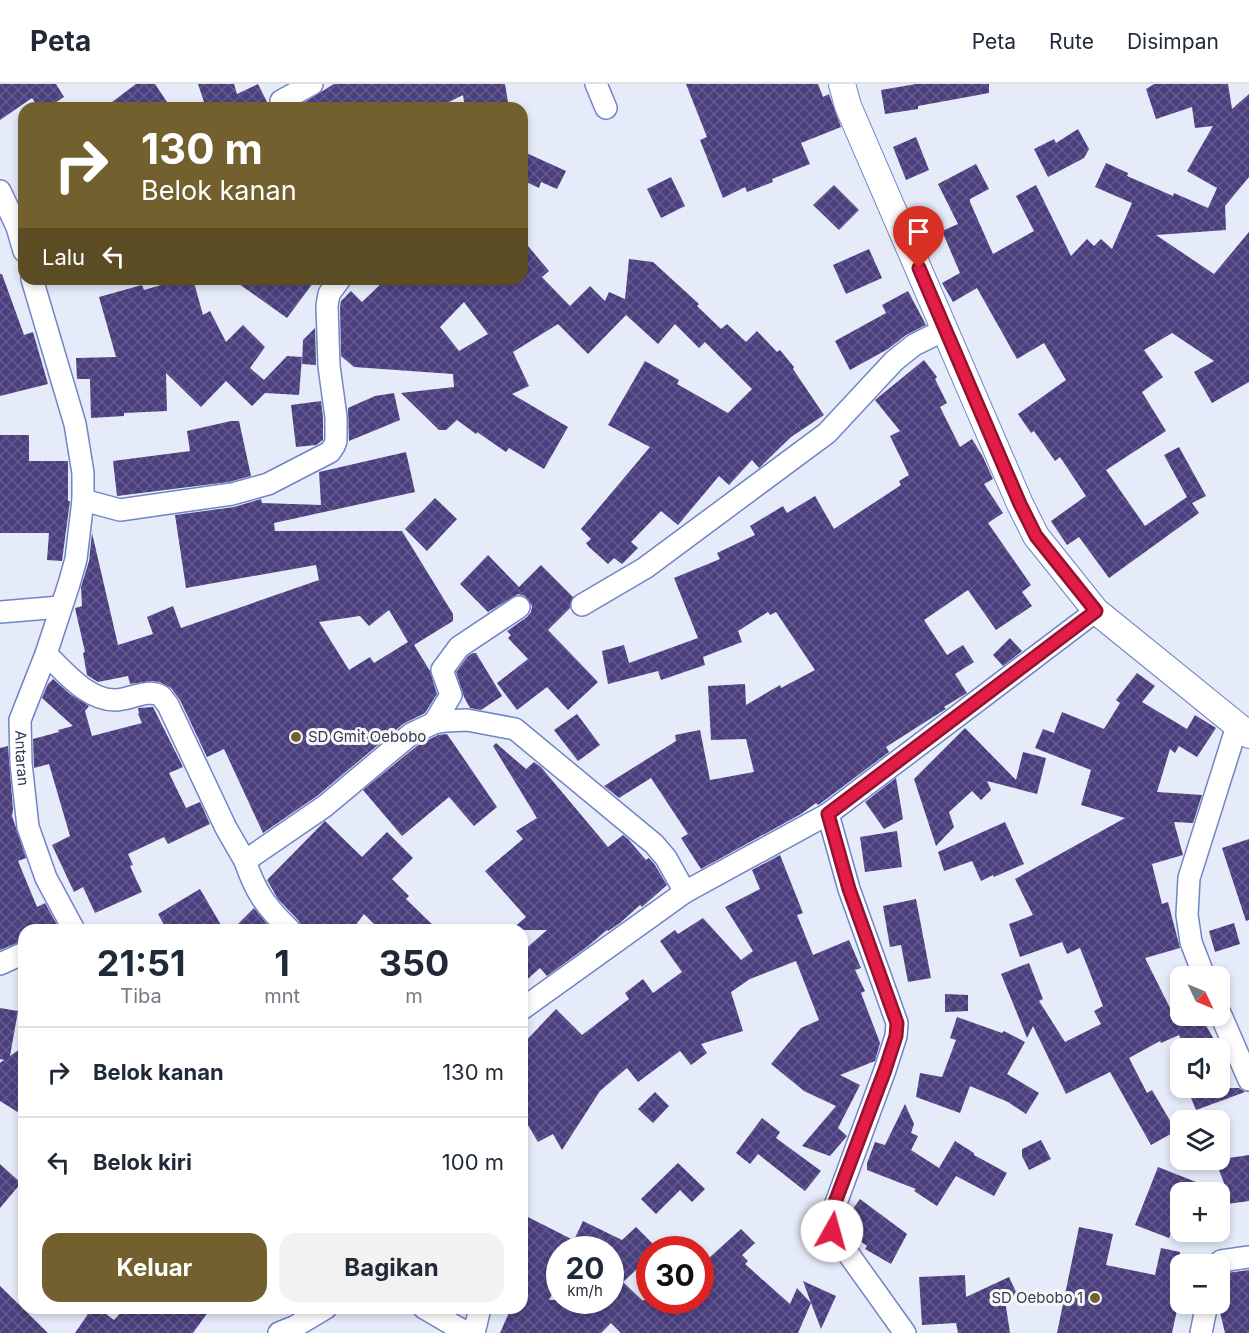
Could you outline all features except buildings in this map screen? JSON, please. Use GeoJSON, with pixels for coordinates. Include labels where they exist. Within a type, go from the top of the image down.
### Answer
{"type":"FeatureCollection","features":[{"type":"Feature","properties":{"kind":"street"},"geometry":{"type":"LineString","coordinates":[[280,98],[312,84]]}},
{"type":"Feature","properties":{"kind":"street"},"geometry":{"type":"LineString","coordinates":[[596,84],[606,108]]}},
{"type":"Feature","properties":{"kind":"street"},"geometry":{"type":"LineString","coordinates":[[842,84],[848,106],[1020,504],[1036,536],[1096,611],[1243,730],[1189,878],[1187,915],[1191,942],[1200,966]]}},
{"type":"Feature","properties":{"kind":"street"},"geometry":{"type":"LineString","coordinates":[[0,191],[18,230]]}},
{"type":"Feature","properties":{"kind":"street","name":"Antaran"},"geometry":{"type":"LineString","coordinates":[[34,285],[75,423],[83,473],[83,500],[76,559],[46,654],[20,720],[21,763],[28,827],[46,878],[69,924]]}},
{"type":"Feature","properties":{"kind":"street"},"geometry":{"type":"LineString","coordinates":[[83,500],[120,510],[232,494],[268,484],[330,452],[336,441],[336,417],[329,366],[327,306],[329,294],[336,285]]}},
{"type":"Feature","properties":{"kind":"street"},"geometry":{"type":"LineString","coordinates":[[582,605],[645,568],[827,433],[894,361],[914,345],[946,329]]}},
{"type":"Feature","properties":{"kind":"street"},"geometry":{"type":"LineString","coordinates":[[0,612],[60,607]]}},
{"type":"Feature","properties":{"kind":"street"},"geometry":{"type":"LineString","coordinates":[[434,723],[451,695],[442,670],[449,658],[459,647],[519,607]]}},
{"type":"Feature","properties":{"kind":"street"},"geometry":{"type":"LineString","coordinates":[[528,1005],[685,892],[828,814],[1096,611]]}},
{"type":"Feature","properties":{"kind":"street"},"geometry":{"type":"LineString","coordinates":[[46,654],[89,693],[115,700],[149,693],[161,696],[168,705],[226,828],[245,861],[253,885],[270,910],[284,924]]}},
{"type":"Feature","properties":{"kind":"street"},"geometry":{"type":"LineString","coordinates":[[245,861],[325,806],[411,734],[434,723],[467,720],[515,729],[654,844],[666,858],[685,892]]}},
{"type":"Feature","properties":{"kind":"street"},"geometry":{"type":"LineString","coordinates":[[828,814],[849,889],[897,1023],[896,1036],[885,1070],[829,1222],[832,1231],[905,1333]]}},
{"type":"Feature","properties":{"kind":"street"},"geometry":{"type":"LineString","coordinates":[[0,964],[18,956]]}},
{"type":"Feature","properties":{"kind":"street"},"geometry":{"type":"LineString","coordinates":[[1226,1026],[1249,1080]]}},
{"type":"Feature","properties":{"kind":"street"},"geometry":{"type":"LineString","coordinates":[[1230,1260],[1249,1257]]}},
{"type":"Feature","properties":{"kind":"street"},"geometry":{"type":"LineString","coordinates":[[279,1333],[316,1314]]}},
{"type":"Feature","properties":{"kind":"street"},"geometry":{"type":"LineString","coordinates":[[434,1314],[467,1333]]}},
{"type":"Feature","properties":{"kind":"street"},"geometry":{"type":"LineString","coordinates":[[474,1333],[479,1314]]}},
{"type":"Feature","properties":{"kind":"street"},"geometry":{"type":"LineString","coordinates":[[1202,1333],[1205,1314]]}},
{"type":"Feature","properties":{"kind":"place","name":"SD Gmit Oebobo"},"geometry":{"type":"Point","coordinates":[296,737]}},
{"type":"Feature","properties":{"kind":"place","name":"SD Oebobo 1"},"geometry":{"type":"Point","coordinates":[1095,1298]}},
{"type":"Feature","properties":{"kind":"route"},"geometry":{"type":"LineString","coordinates":[[832,1231],[829,1222],[831,1213],[885,1070],[896,1036],[897,1023],[849,889],[828,814],[1096,611],[1036,536],[1020,504],[919,268]]}}]}
